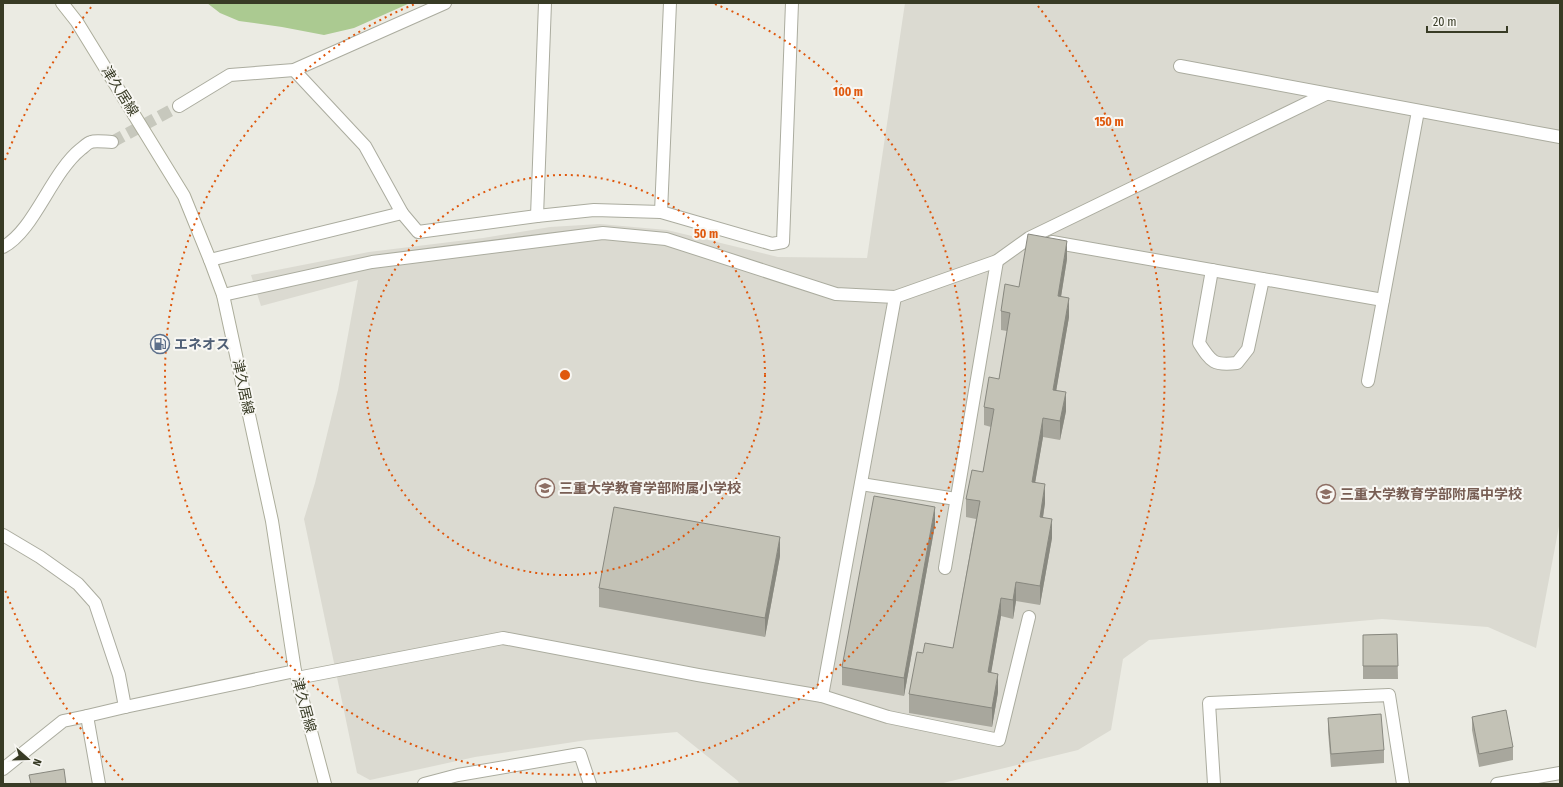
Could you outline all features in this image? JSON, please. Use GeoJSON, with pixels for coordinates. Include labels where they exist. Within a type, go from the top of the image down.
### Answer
{"type":"FeatureCollection","features":[{"type":"Feature","properties":{"kind":"street","name":"津久居線"},"geometry":{"type":"LineString","coordinates":[[62,3],[77,22],[184,196],[223,295],[272,521],[296,675],[325,784]]}},
{"type":"Feature","properties":{"kind":"street"},"geometry":{"type":"LineString","coordinates":[[179,106],[230,75],[294,70],[444,3]]}},
{"type":"Feature","properties":{"kind":"street"},"geometry":{"type":"LineString","coordinates":[[537,216],[545,3]]}},
{"type":"Feature","properties":{"kind":"street"},"geometry":{"type":"LineString","coordinates":[[661,212],[670,3]]}},
{"type":"Feature","properties":{"kind":"street"},"geometry":{"type":"LineString","coordinates":[[294,70],[365,146],[402,213],[418,232],[594,210],[661,212],[772,244],[783,242],[792,3]]}},
{"type":"Feature","properties":{"kind":"street"},"geometry":{"type":"LineString","coordinates":[[1180,66],[1560,137]]}},
{"type":"Feature","properties":{"kind":"street"},"geometry":{"type":"LineString","coordinates":[[223,295],[372,262],[603,234],[666,239],[836,294],[894,297],[997,261],[1029,238],[1326,94]]}},
{"type":"Feature","properties":{"kind":"street"},"geometry":{"type":"LineString","coordinates":[[1368,381],[1418,111]]}},
{"type":"Feature","properties":{"kind":"street"},"geometry":{"type":"LineString","coordinates":[[3,247],[11,243],[26,224],[60,173],[76,153],[91,142],[112,142]]}},
{"type":"Feature","properties":{"kind":"street"},"geometry":{"type":"LineString","coordinates":[[210,260],[402,213]]}},
{"type":"Feature","properties":{"kind":"street"},"geometry":{"type":"LineString","coordinates":[[1029,238],[1383,300]]}},
{"type":"Feature","properties":{"kind":"street"},"geometry":{"type":"LineString","coordinates":[[945,568],[997,261]]}},
{"type":"Feature","properties":{"kind":"street"},"geometry":{"type":"LineString","coordinates":[[1212,270],[1199,343],[1208,358],[1222,365],[1236,363],[1248,349],[1263,279]]}},
{"type":"Feature","properties":{"kind":"street"},"geometry":{"type":"LineString","coordinates":[[822,696],[894,297]]}},
{"type":"Feature","properties":{"kind":"street"},"geometry":{"type":"LineString","coordinates":[[861,484],[956,499]]}},
{"type":"Feature","properties":{"kind":"street"},"geometry":{"type":"LineString","coordinates":[[3,536],[40,557],[78,584],[95,603],[120,675],[125,707]]}},
{"type":"Feature","properties":{"kind":"street"},"geometry":{"type":"LineString","coordinates":[[3,768],[63,721],[125,707],[503,638],[683,673],[822,696],[888,717],[999,740],[1029,617]]}},
{"type":"Feature","properties":{"kind":"street"},"geometry":{"type":"LineString","coordinates":[[1214,784],[1208,703],[1389,696],[1403,784]]}},
{"type":"Feature","properties":{"kind":"street"},"geometry":{"type":"LineString","coordinates":[[87,716],[99,784]]}},
{"type":"Feature","properties":{"kind":"street"},"geometry":{"type":"LineString","coordinates":[[424,784],[458,779],[580,754],[590,784]]}},
{"type":"Feature","properties":{"kind":"street"},"geometry":{"type":"LineString","coordinates":[[1497,784],[1560,773]]}},
{"type":"Feature","properties":{"kind":"shaded area"},"geometry":{"type":"Polygon","coordinates":[[[207,3],[410,3],[354,28],[324,35],[239,21],[220,13],[207,3]]]}},
{"type":"Feature","properties":{"kind":"shaded area"},"geometry":{"type":"Polygon","coordinates":[[[905,3],[1560,3],[1560,521],[1536,648],[1488,627],[1382,619],[1149,640],[1123,659],[1111,730],[1078,750],[939,784],[739,784],[738,781],[677,732],[587,740],[475,757],[370,780],[357,773],[304,519],[315,483],[338,390],[358,280],[261,306],[251,275],[369,252],[483,238],[550,227],[600,224],[667,230],[778,257],[867,258],[905,3]]]}},
{"type":"Feature","properties":{"kind":"building"},"geometry":{"type":"Polygon","coordinates":[[[1028,234],[1067,241],[1058,296],[1069,298],[1053,390],[1066,392],[1060,421],[1043,418],[1032,482],[1045,484],[1040,517],[1052,519],[1040,586],[1016,582],[1013,600],[1001,598],[988,672],[998,674],[992,708],[909,694],[917,652],[923,653],[925,643],[953,648],[980,501],[966,499],[972,470],[983,472],[994,409],[984,407],[989,377],[999,379],[1010,313],[1001,311],[1005,284],[1019,287],[1028,234]]]}},
{"type":"Feature","properties":{"kind":"building"},"geometry":{"type":"Polygon","coordinates":[[[874,496],[935,507],[904,678],[842,667],[874,496]]]}},
{"type":"Feature","properties":{"kind":"building"},"geometry":{"type":"Polygon","coordinates":[[[614,507],[780,537],[765,618],[599,588],[614,507]]]}},
{"type":"Feature","properties":{"kind":"building"},"geometry":{"type":"Polygon","coordinates":[[[1397,634],[1398,666],[1363,666],[1363,635],[1397,634]]]}},
{"type":"Feature","properties":{"kind":"building"},"geometry":{"type":"Polygon","coordinates":[[[1506,710],[1513,747],[1479,754],[1472,717],[1506,710]]]}},
{"type":"Feature","properties":{"kind":"building"},"geometry":{"type":"Polygon","coordinates":[[[1381,714],[1384,750],[1331,754],[1328,718],[1381,714]]]}},
{"type":"Feature","properties":{"kind":"building"},"geometry":{"type":"Polygon","coordinates":[[[64,769],[66,784],[31,784],[29,775],[64,769]]]}},
{"type":"Feature","properties":{"kind":"tunnel"},"geometry":{"type":"LineString","coordinates":[[112,142],[179,106]]}},
{"type":"Feature","properties":{"kind":"place","name":"エネオス"},"geometry":{"type":"Point","coordinates":[160,344]}},
{"type":"Feature","properties":{"kind":"place","name":"三重大学教育学部附属小学校"},"geometry":{"type":"Point","coordinates":[545,488]}},
{"type":"Feature","properties":{"kind":"place","name":"三重大学教育学部附属中学校"},"geometry":{"type":"Point","coordinates":[1326,494]}}]}
